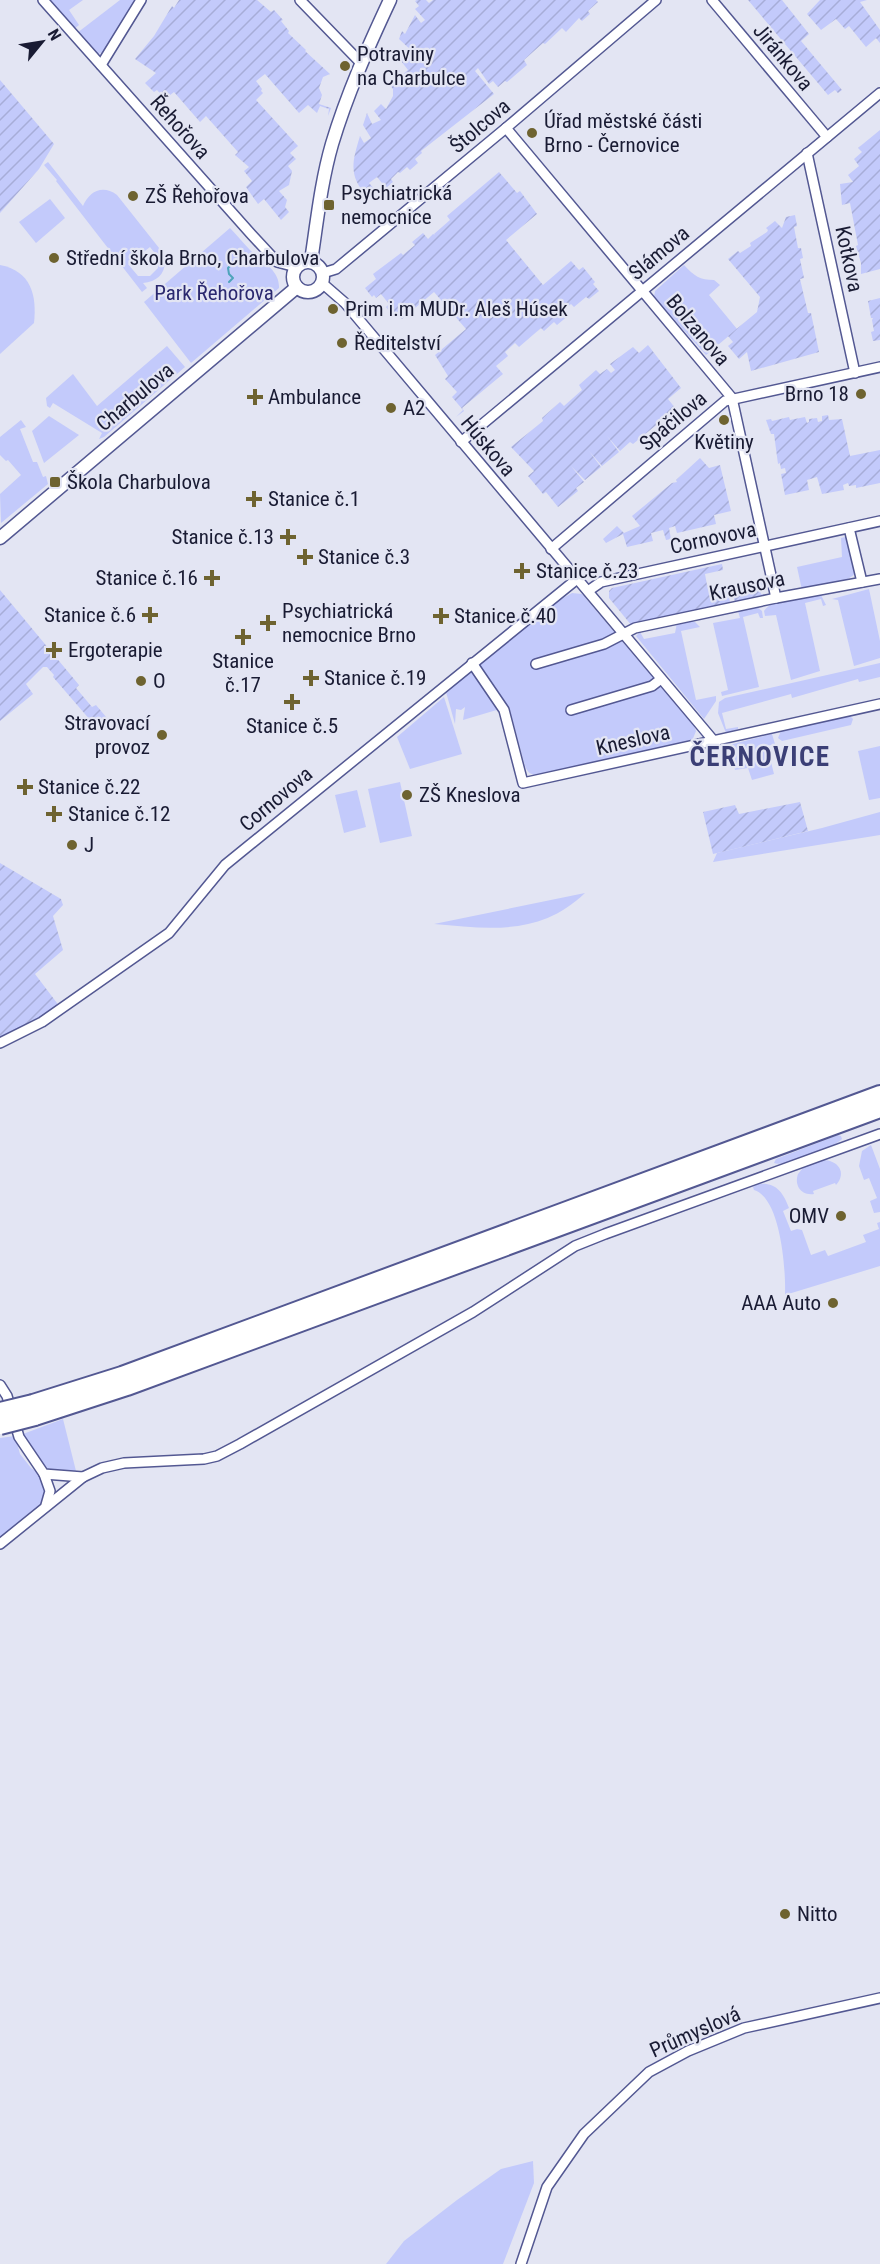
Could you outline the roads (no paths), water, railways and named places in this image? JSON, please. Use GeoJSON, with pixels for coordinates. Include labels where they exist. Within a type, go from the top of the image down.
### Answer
{"type":"FeatureCollection","features":[{"type":"Feature","properties":{"kind":"highway"},"geometry":{"type":"LineString","coordinates":[[0,1426],[122,1375],[880,1094]]}},
{"type":"Feature","properties":{"kind":"highway"},"geometry":{"type":"LineString","coordinates":[[0,1411],[34,1410],[127,1388],[880,1109]]}},
{"type":"Feature","properties":{"kind":"street","name":"Řehořova"},"geometry":{"type":"LineString","coordinates":[[43,0],[277,262],[296,267]]}},
{"type":"Feature","properties":{"kind":"street"},"geometry":{"type":"LineString","coordinates":[[101,65],[141,0]]}},
{"type":"Feature","properties":{"kind":"street"},"geometry":{"type":"LineString","coordinates":[[300,0],[361,63]]}},
{"type":"Feature","properties":{"kind":"street"},"geometry":{"type":"LineString","coordinates":[[311,261],[332,145],[361,63],[390,0]]}},
{"type":"Feature","properties":{"kind":"street","name":"Štolcova"},"geometry":{"type":"LineString","coordinates":[[323,278],[506,128],[656,0]]}},
{"type":"Feature","properties":{"kind":"street","name":"Jiránkova"},"geometry":{"type":"LineString","coordinates":[[712,0],[827,137]]}},
{"type":"Feature","properties":{"kind":"street","name":"Slámova"},"geometry":{"type":"LineString","coordinates":[[461,442],[880,93]]}},
{"type":"Feature","properties":{"kind":"street","name":"Bolzanova"},"geometry":{"type":"LineString","coordinates":[[506,128],[732,398],[776,598]]}},
{"type":"Feature","properties":{"kind":"street","name":"Kotkova"},"geometry":{"type":"LineString","coordinates":[[807,153],[855,373]]}},
{"type":"Feature","properties":{"kind":"street"},"geometry":{"type":"LineString","coordinates":[[311,261],[319,266],[323,278],[317,289],[310,292],[297,287],[293,275],[296,267],[303,262],[311,261]]}},
{"type":"Feature","properties":{"kind":"street","name":"Húskova"},"geometry":{"type":"LineString","coordinates":[[323,278],[713,740]]}},
{"type":"Feature","properties":{"kind":"street","name":"Charbulova"},"geometry":{"type":"LineString","coordinates":[[0,538],[297,287]]}},
{"type":"Feature","properties":{"kind":"street","name":"Spáčilova"},"geometry":{"type":"LineString","coordinates":[[551,549],[725,401],[880,367]]}},
{"type":"Feature","properties":{"kind":"street","name":"Cornovova"},"geometry":{"type":"LineString","coordinates":[[588,591],[601,582],[880,521]]}},
{"type":"Feature","properties":{"kind":"street"},"geometry":{"type":"LineString","coordinates":[[849,528],[862,582]]}},
{"type":"Feature","properties":{"kind":"street","name":"Cornovova"},"geometry":{"type":"LineString","coordinates":[[0,1043],[42,1022],[169,933],[225,865],[577,579]]}},
{"type":"Feature","properties":{"kind":"street","name":"Krausova"},"geometry":{"type":"LineString","coordinates":[[624,634],[635,628],[880,579]]}},
{"type":"Feature","properties":{"kind":"street"},"geometry":{"type":"LineString","coordinates":[[536,664],[604,644],[624,634]]}},
{"type":"Feature","properties":{"kind":"street","name":"Kneslova"},"geometry":{"type":"LineString","coordinates":[[472,663],[504,710],[523,783],[880,704]]}},
{"type":"Feature","properties":{"kind":"street"},"geometry":{"type":"LineString","coordinates":[[571,710],[652,686],[662,679]]}},
{"type":"Feature","properties":{"kind":"street"},"geometry":{"type":"LineString","coordinates":[[0,1544],[83,1477],[102,1468],[124,1463],[194,1460],[217,1456],[473,1312],[575,1246],[880,1134]]}},
{"type":"Feature","properties":{"kind":"street"},"geometry":{"type":"LineString","coordinates":[[0,1385],[7,1396],[19,1437],[44,1474],[50,1495],[45,1507]]}},
{"type":"Feature","properties":{"kind":"street"},"geometry":{"type":"LineString","coordinates":[[44,1474],[83,1477]]}},
{"type":"Feature","properties":{"kind":"street","name":"Průmyslová"},"geometry":{"type":"LineString","coordinates":[[521,2264],[547,2187],[584,2134],[649,2072],[688,2051],[744,2028],[880,1998]]}},
{"type":"Feature","properties":{"kind":"waterway"},"geometry":{"type":"LineString","coordinates":[[229,282],[233,278],[228,268],[232,264]]}},
{"type":"Feature","properties":{"kind":"place","name":"Potraviny na Charbulce"},"geometry":{"type":"Point","coordinates":[345,66]}},
{"type":"Feature","properties":{"kind":"place","name":"Úřad městské části Brno - Černovice"},"geometry":{"type":"Point","coordinates":[532,133]}},
{"type":"Feature","properties":{"kind":"place","name":"ZŠ Řehořova"},"geometry":{"type":"Point","coordinates":[133,196]}},
{"type":"Feature","properties":{"kind":"place","name":"Psychiatrická nemocnice"},"geometry":{"type":"Point","coordinates":[329,205]}},
{"type":"Feature","properties":{"kind":"place","name":"Střední škola Brno, Charbulova"},"geometry":{"type":"Point","coordinates":[54,258]}},
{"type":"Feature","properties":{"kind":"place","name":"Prim i.m MUDr. Aleš Húsek"},"geometry":{"type":"Point","coordinates":[333,309]}},
{"type":"Feature","properties":{"kind":"place","name":"Ředitelství"},"geometry":{"type":"Point","coordinates":[342,343]}},
{"type":"Feature","properties":{"kind":"place","name":"Brno 18"},"geometry":{"type":"Point","coordinates":[861,394]}},
{"type":"Feature","properties":{"kind":"place","name":"Ambulance"},"geometry":{"type":"Point","coordinates":[255,397]}},
{"type":"Feature","properties":{"kind":"place","name":"A2"},"geometry":{"type":"Point","coordinates":[391,408]}},
{"type":"Feature","properties":{"kind":"place","name":"Květiny"},"geometry":{"type":"Point","coordinates":[724,420]}},
{"type":"Feature","properties":{"kind":"place","name":"Škola Charbulova"},"geometry":{"type":"Point","coordinates":[55,482]}},
{"type":"Feature","properties":{"kind":"place","name":"Stanice č.1"},"geometry":{"type":"Point","coordinates":[254,499]}},
{"type":"Feature","properties":{"kind":"place","name":"Stanice č.13"},"geometry":{"type":"Point","coordinates":[288,537]}},
{"type":"Feature","properties":{"kind":"place","name":"Stanice č.3"},"geometry":{"type":"Point","coordinates":[305,557]}},
{"type":"Feature","properties":{"kind":"place","name":"Stanice č.23"},"geometry":{"type":"Point","coordinates":[522,571]}},
{"type":"Feature","properties":{"kind":"place","name":"Stanice č.16"},"geometry":{"type":"Point","coordinates":[212,578]}},
{"type":"Feature","properties":{"kind":"place","name":"Stanice č.6"},"geometry":{"type":"Point","coordinates":[150,615]}},
{"type":"Feature","properties":{"kind":"place","name":"Stanice č.40"},"geometry":{"type":"Point","coordinates":[441,616]}},
{"type":"Feature","properties":{"kind":"place","name":"Psychiatrická nemocnice Brno"},"geometry":{"type":"Point","coordinates":[268,623]}},
{"type":"Feature","properties":{"kind":"place","name":"Stanice č.17"},"geometry":{"type":"Point","coordinates":[243,637]}},
{"type":"Feature","properties":{"kind":"place","name":"Ergoterapie"},"geometry":{"type":"Point","coordinates":[54,650]}},
{"type":"Feature","properties":{"kind":"place","name":"Stanice č.19"},"geometry":{"type":"Point","coordinates":[311,678]}},
{"type":"Feature","properties":{"kind":"place","name":"O"},"geometry":{"type":"Point","coordinates":[141,681]}},
{"type":"Feature","properties":{"kind":"place","name":"Stanice č.5"},"geometry":{"type":"Point","coordinates":[292,702]}},
{"type":"Feature","properties":{"kind":"place","name":"Stravovací provoz"},"geometry":{"type":"Point","coordinates":[162,735]}},
{"type":"Feature","properties":{"kind":"place","name":"Stanice č.22"},"geometry":{"type":"Point","coordinates":[25,787]}},
{"type":"Feature","properties":{"kind":"place","name":"ZŠ Kneslova"},"geometry":{"type":"Point","coordinates":[407,795]}},
{"type":"Feature","properties":{"kind":"place","name":"Stanice č.12"},"geometry":{"type":"Point","coordinates":[54,814]}},
{"type":"Feature","properties":{"kind":"place","name":"J"},"geometry":{"type":"Point","coordinates":[72,845]}},
{"type":"Feature","properties":{"kind":"place","name":"OMV"},"geometry":{"type":"Point","coordinates":[841,1216]}},
{"type":"Feature","properties":{"kind":"place","name":"AAA Auto"},"geometry":{"type":"Point","coordinates":[833,1303]}},
{"type":"Feature","properties":{"kind":"place","name":"Nitto"},"geometry":{"type":"Point","coordinates":[785,1914]}},
{"type":"Feature","properties":{"kind":"district","name":"ČERNOVICE"},"geometry":{"type":"Point","coordinates":[760,757]}},
{"type":"Feature","properties":{"kind":"park label","name":"Park Řehořova"},"geometry":{"type":"Point","coordinates":[214,293]}}]}
